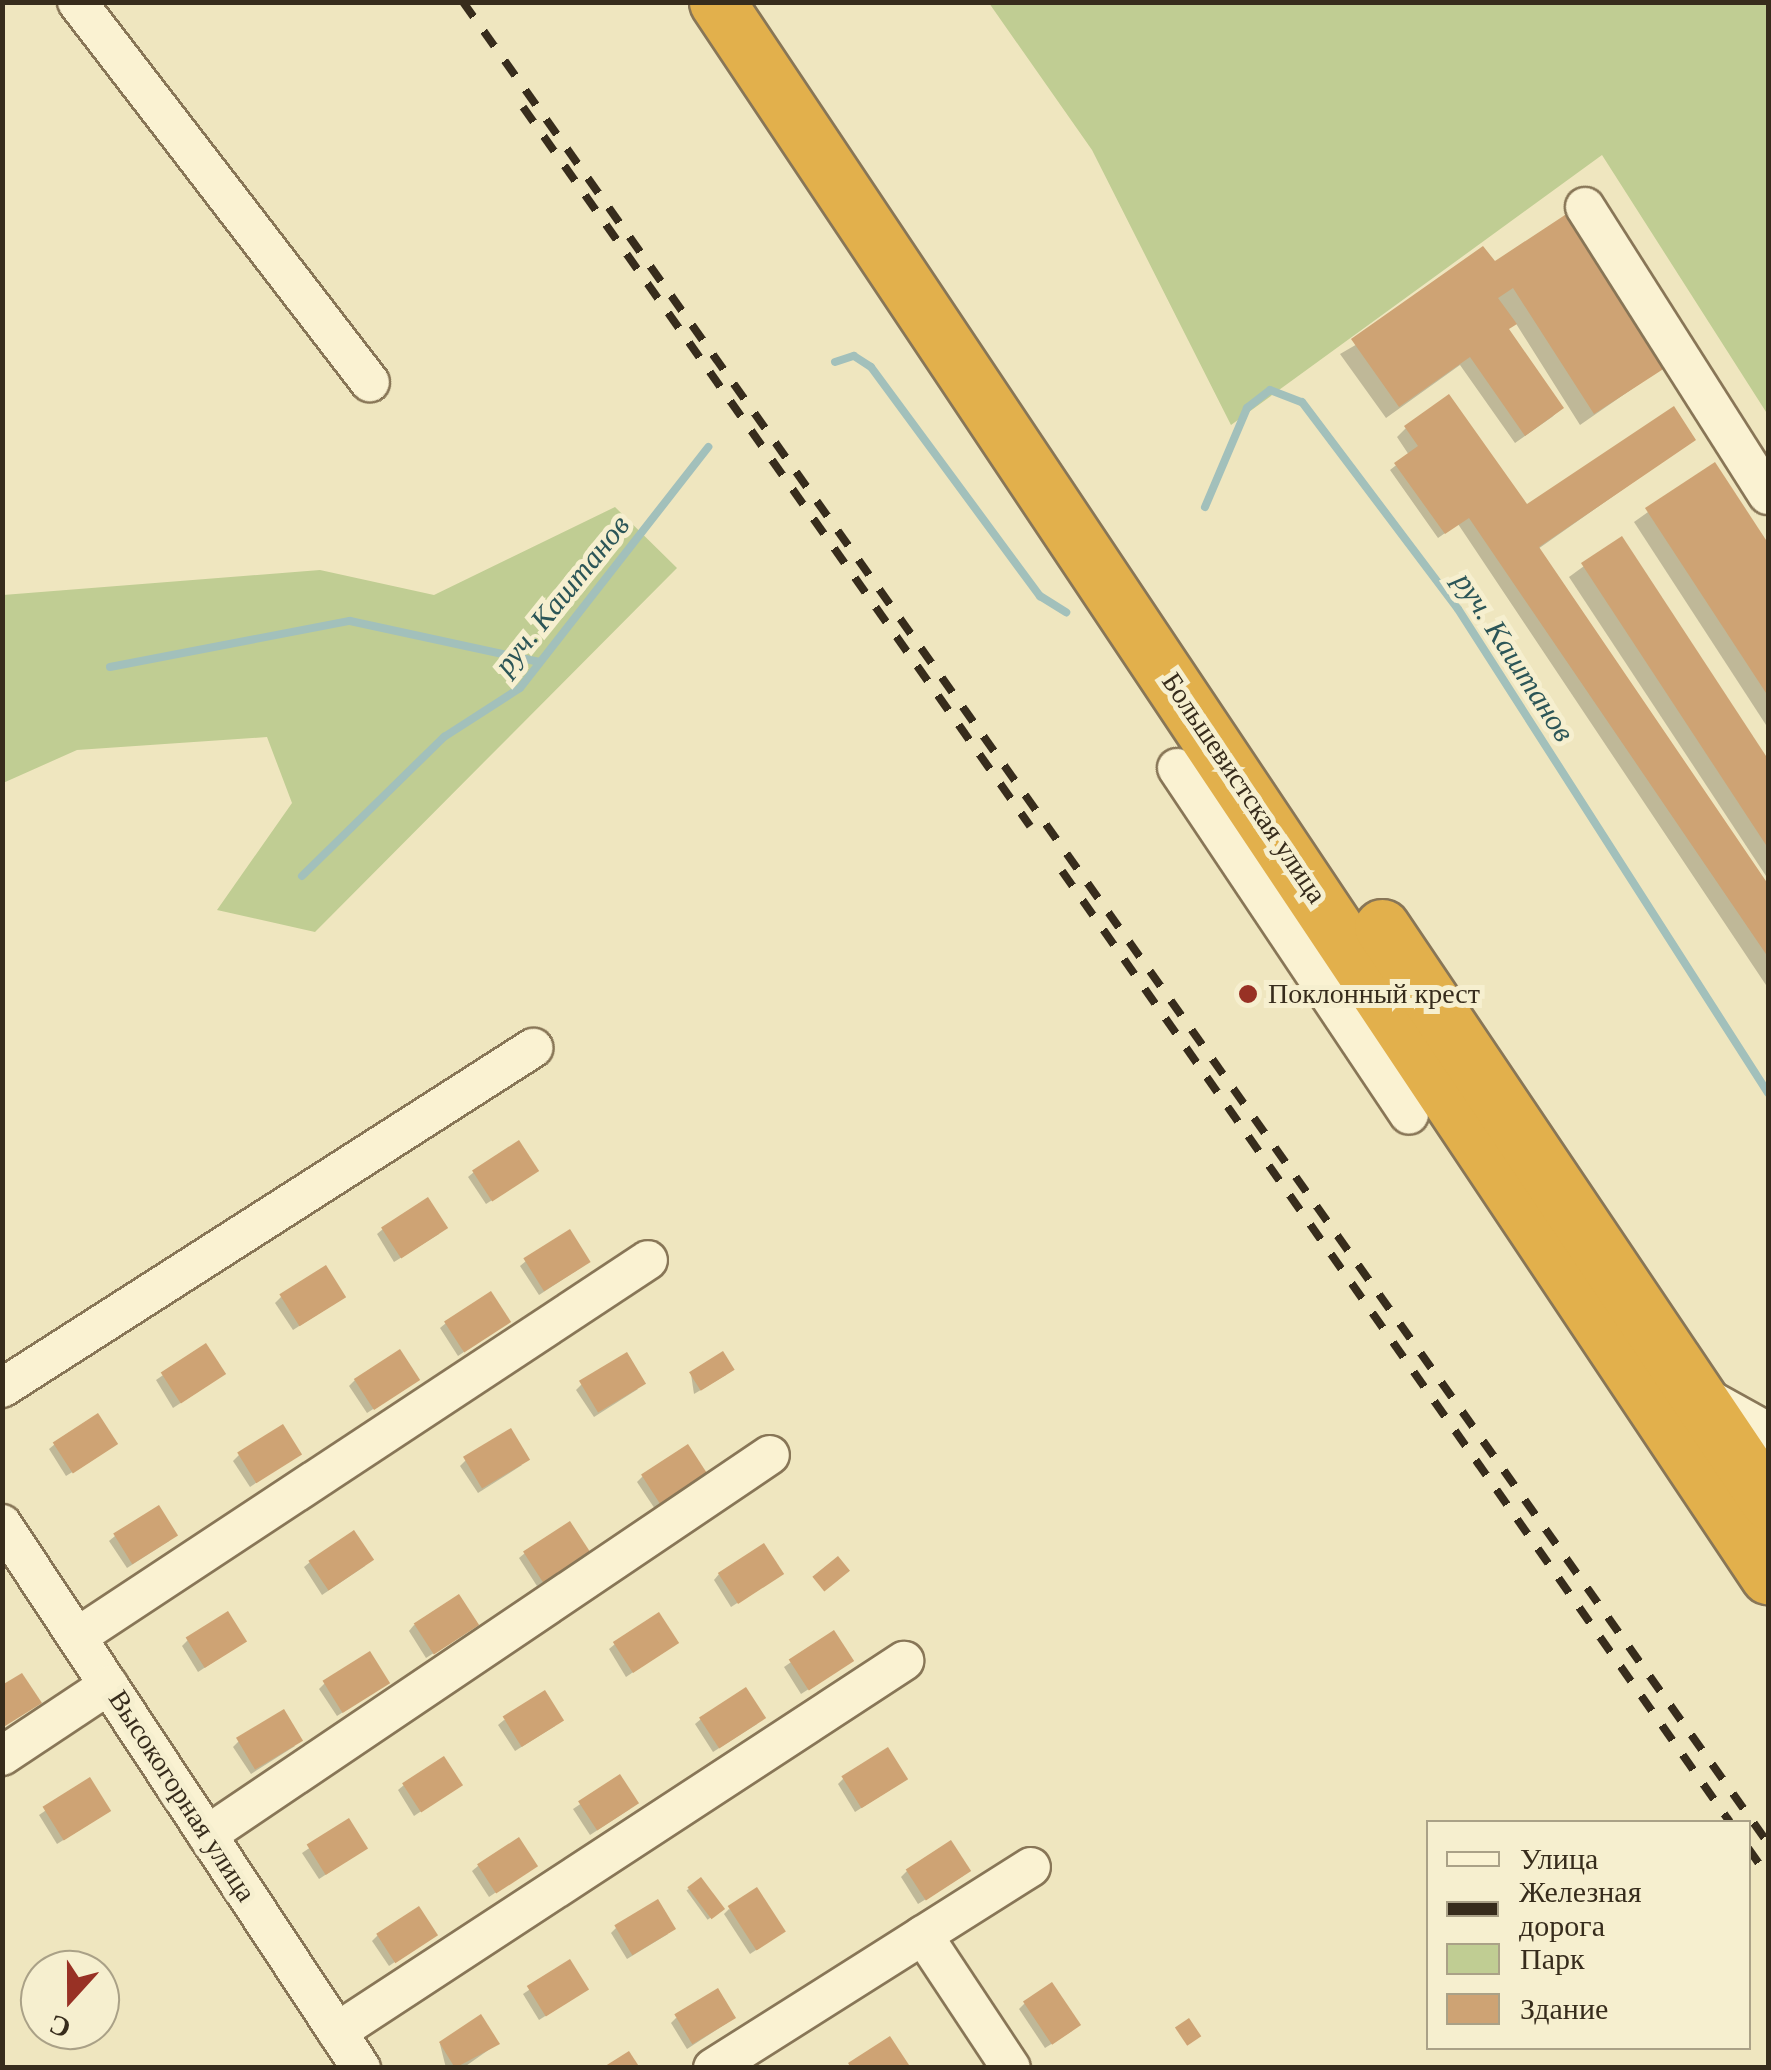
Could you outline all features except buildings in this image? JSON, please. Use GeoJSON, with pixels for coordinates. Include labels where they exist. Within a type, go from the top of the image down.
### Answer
{"type":"FeatureCollection","features":[{"type":"Feature","properties":{"kind":"highway","name":"Большевистская улица"},"geometry":{"type":"LineString","coordinates":[[717,2],[1768,1576]]}},
{"type":"Feature","properties":{"kind":"highway","name":"Большевистская улица"},"geometry":{"type":"LineString","coordinates":[[759,2],[1768,1500]]}},
{"type":"Feature","properties":{"kind":"street"},"geometry":{"type":"LineString","coordinates":[[77,2],[370,382]]}},
{"type":"Feature","properties":{"kind":"street"},"geometry":{"type":"LineString","coordinates":[[1585,207],[1768,495]]}},
{"type":"Feature","properties":{"kind":"street"},"geometry":{"type":"LineString","coordinates":[[1177,768],[1409,1114]]}},
{"type":"Feature","properties":{"kind":"street"},"geometry":{"type":"LineString","coordinates":[[2,1388],[533,1048]]}},
{"type":"Feature","properties":{"kind":"street"},"geometry":{"type":"LineString","coordinates":[[77,1637],[648,1260]]}},
{"type":"Feature","properties":{"kind":"street"},"geometry":{"type":"LineString","coordinates":[[1695,1392],[1768,1432]]}},
{"type":"Feature","properties":{"kind":"street"},"geometry":{"type":"LineString","coordinates":[[208,1835],[770,1455]]}},
{"type":"Feature","properties":{"kind":"street","name":"Высокогорная улица"},"geometry":{"type":"LineString","coordinates":[[2,1524],[360,2068]]}},
{"type":"Feature","properties":{"kind":"street"},"geometry":{"type":"LineString","coordinates":[[337,2032],[904,1661]]}},
{"type":"Feature","properties":{"kind":"street"},"geometry":{"type":"LineString","coordinates":[[2,1756],[109,1686]]}},
{"type":"Feature","properties":{"kind":"street"},"geometry":{"type":"LineString","coordinates":[[713,2068],[1031,1866]]}},
{"type":"Feature","properties":{"kind":"street"},"geometry":{"type":"LineString","coordinates":[[923,1934],[1010,2068]]}},
{"type":"Feature","properties":{"kind":"green space"},"geometry":{"type":"Polygon","coordinates":[[[989,3],[1768,3],[1768,415],[1602,155],[1231,425],[1092,150],[989,3]]]}},
{"type":"Feature","properties":{"kind":"green space"},"geometry":{"type":"Polygon","coordinates":[[[615,507],[677,568],[315,932],[217,910],[292,803],[267,737],[77,750],[3,783],[3,595],[320,570],[434,595],[615,507]]]}},
{"type":"Feature","properties":{"kind":"waterway","name":"руч. Каштанов"},"geometry":{"type":"LineString","coordinates":[[835,362],[854,356],[871,367],[1040,596],[1066,612]]}},
{"type":"Feature","properties":{"kind":"waterway","name":"руч. Каштанов"},"geometry":{"type":"LineString","coordinates":[[1205,507],[1247,408],[1270,390],[1302,402],[1458,609],[1768,1093]]}},
{"type":"Feature","properties":{"kind":"waterway","name":"руч. Каштанов"},"geometry":{"type":"LineString","coordinates":[[302,876],[444,737],[520,688],[708,447]]}},
{"type":"Feature","properties":{"kind":"waterway"},"geometry":{"type":"LineString","coordinates":[[110,667],[350,621],[540,662]]}},
{"type":"Feature","properties":{"kind":"railway"},"geometry":{"type":"LineString","coordinates":[[463,2],[1768,1843]]}},
{"type":"Feature","properties":{"kind":"railway"},"geometry":{"type":"LineString","coordinates":[[523,107],[1030,826]]}},
{"type":"Feature","properties":{"kind":"railway"},"geometry":{"type":"LineString","coordinates":[[1062,871],[1729,1820]]}},
{"type":"Feature","properties":{"kind":"railway"},"geometry":{"type":"LineString","coordinates":[[1751,1852],[1768,1877]]}},
{"type":"Feature","properties":{"kind":"place","name":"Поклонный крест"},"geometry":{"type":"Point","coordinates":[1248,994]}}]}
